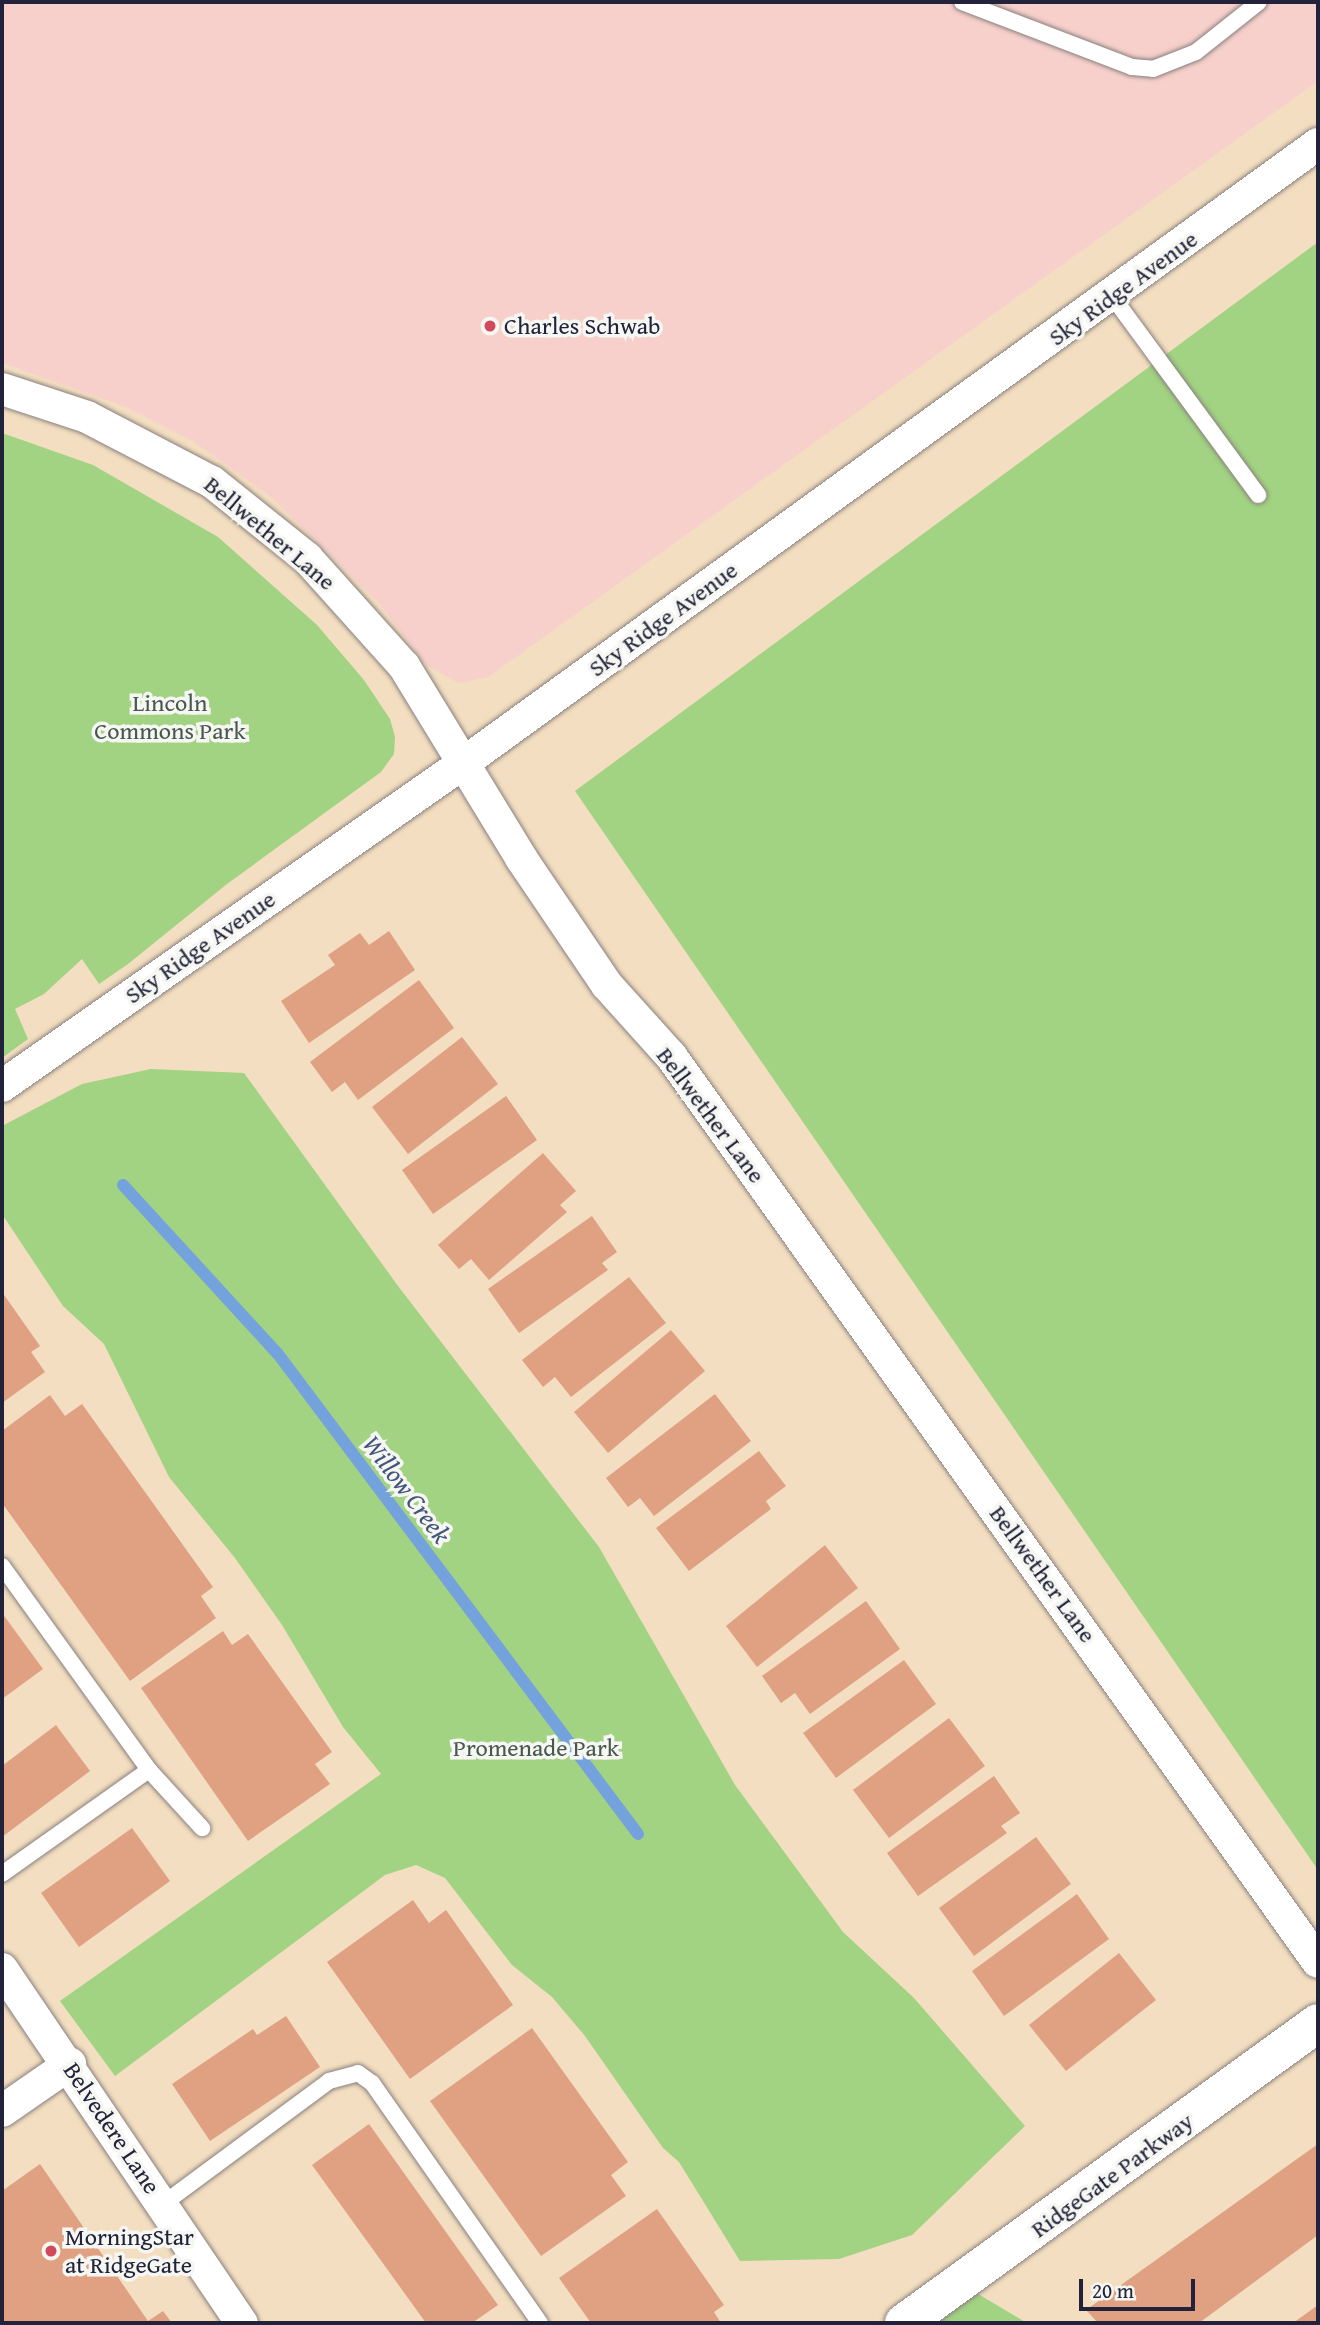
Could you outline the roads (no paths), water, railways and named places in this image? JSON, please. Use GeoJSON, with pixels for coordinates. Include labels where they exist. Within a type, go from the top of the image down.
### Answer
{"type":"FeatureCollection","features":[{"type":"Feature","properties":{"kind":"main road","name":"RidgeGate Parkway"},"geometry":{"type":"LineString","coordinates":[[904,2323],[963,2285],[1318,2023]]}},
{"type":"Feature","properties":{"kind":"street","name":"Sky Ridge Avenue"},"geometry":{"type":"LineString","coordinates":[[2,1086],[462,764],[1112,296],[1318,144]]}},
{"type":"Feature","properties":{"kind":"street","name":"Bellwether Lane"},"geometry":{"type":"LineString","coordinates":[[2,389],[87,417],[167,455],[225,491],[307,558],[404,666],[462,764],[607,985],[671,1055],[1318,1962]]}},
{"type":"Feature","properties":{"kind":"street","name":"Belvedere Lane"},"geometry":{"type":"LineString","coordinates":[[2,1969],[70,2064],[242,2323]]}},
{"type":"Feature","properties":{"kind":"street"},"geometry":{"type":"LineString","coordinates":[[2,2110],[70,2064]]}},
{"type":"Feature","properties":{"kind":"lane"},"geometry":{"type":"LineString","coordinates":[[962,2],[1132,68],[1153,69],[1196,52],[1259,2]]}},
{"type":"Feature","properties":{"kind":"lane"},"geometry":{"type":"LineString","coordinates":[[1112,296],[1258,495]]}},
{"type":"Feature","properties":{"kind":"lane"},"geometry":{"type":"LineString","coordinates":[[2,1566],[149,1770],[202,1828]]}},
{"type":"Feature","properties":{"kind":"lane"},"geometry":{"type":"LineString","coordinates":[[2,1874],[149,1770]]}},
{"type":"Feature","properties":{"kind":"lane"},"geometry":{"type":"LineString","coordinates":[[163,2204],[329,2081],[358,2073],[372,2083],[540,2323]]}},
{"type":"Feature","properties":{"kind":"waterway","name":"Willow Creek"},"geometry":{"type":"LineString","coordinates":[[123,1185],[278,1354],[638,1834]]}},
{"type":"Feature","properties":{"kind":"place","name":"Charles Schwab"},"geometry":{"type":"Point","coordinates":[490,326]}},
{"type":"Feature","properties":{"kind":"place","name":"MorningStar at RidgeGate"},"geometry":{"type":"Point","coordinates":[51,2251]}},
{"type":"Feature","properties":{"kind":"park label","name":"Lincoln Commons Park"},"geometry":{"type":"Point","coordinates":[170,717]}},
{"type":"Feature","properties":{"kind":"park label","name":"Promenade Park"},"geometry":{"type":"Point","coordinates":[536,1748]}}]}
